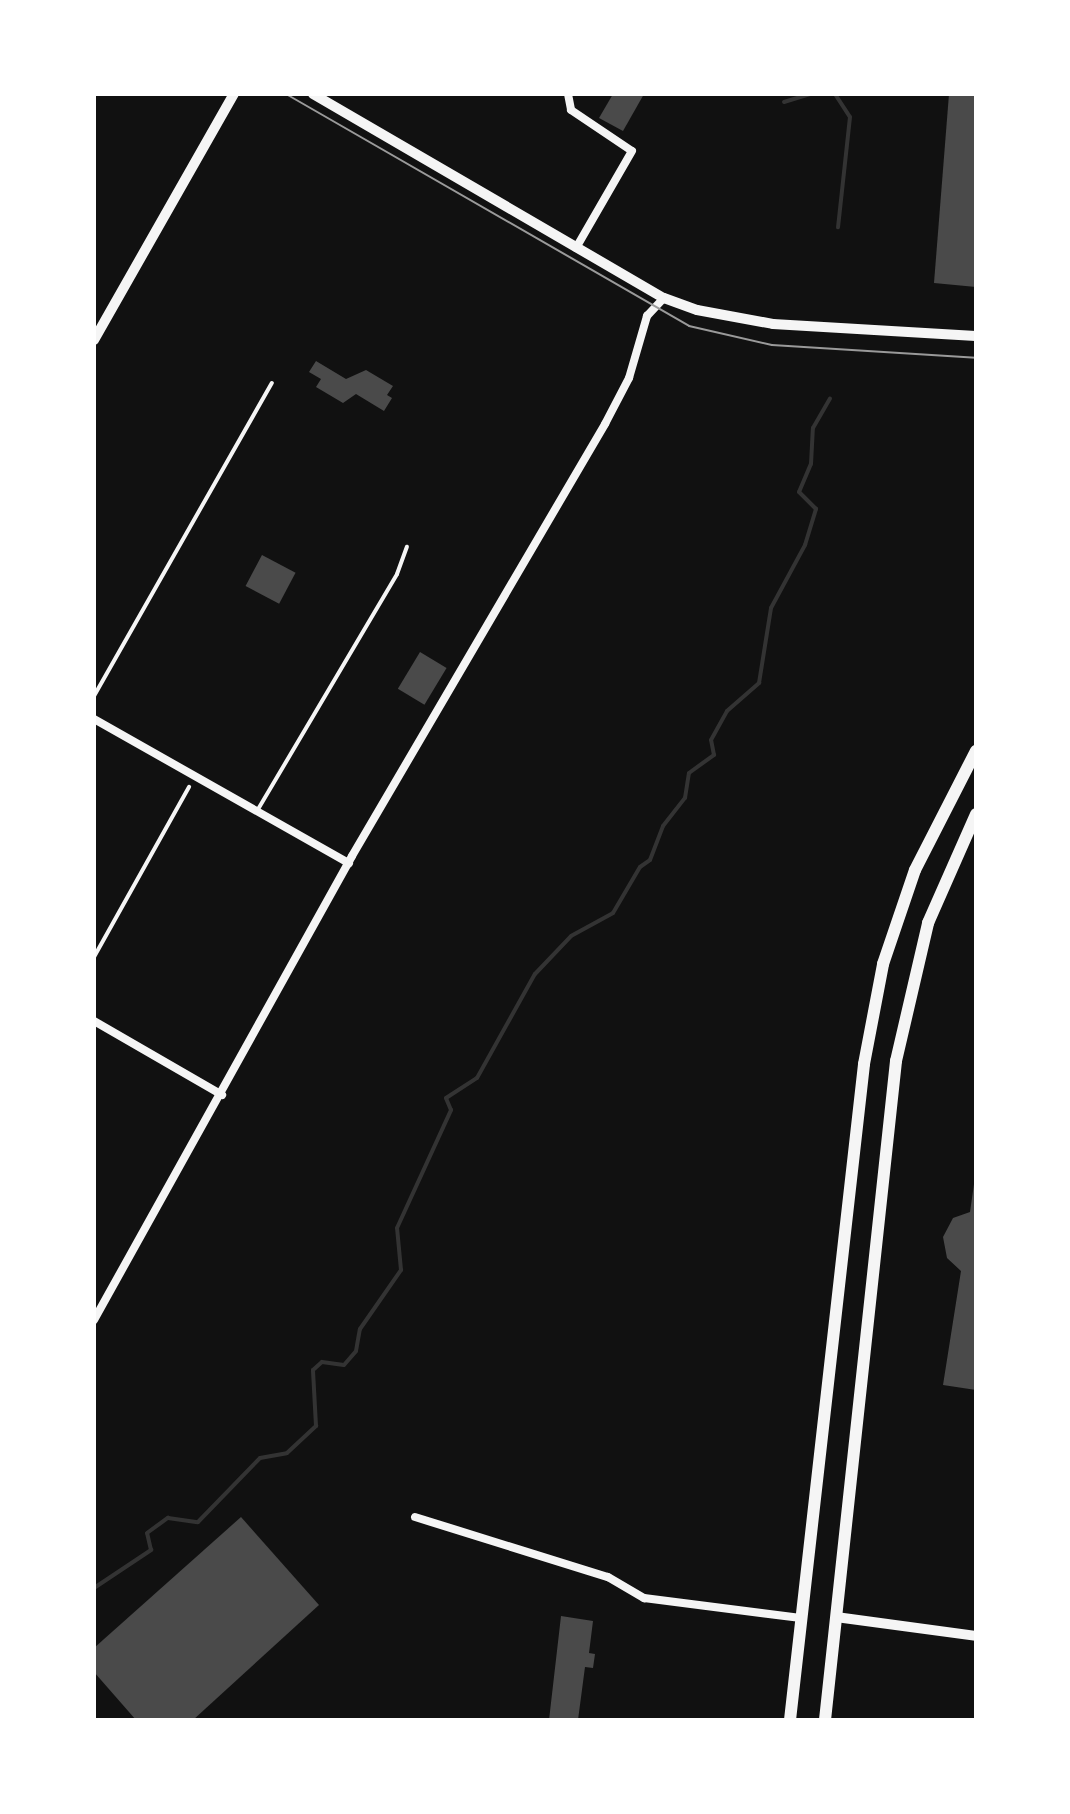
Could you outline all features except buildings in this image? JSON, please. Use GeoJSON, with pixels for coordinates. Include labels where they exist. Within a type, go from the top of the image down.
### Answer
{"type":"FeatureCollection","features":[{"type":"Feature","properties":{"kind":"main road"},"geometry":{"type":"LineString","coordinates":[[790,1720],[864,1064],[883,964],[915,870],[976,751]]}},
{"type":"Feature","properties":{"kind":"main road"},"geometry":{"type":"LineString","coordinates":[[825,1720],[896,1061],[928,923],[976,814]]}},
{"type":"Feature","properties":{"kind":"street"},"geometry":{"type":"LineString","coordinates":[[94,340],[234,94]]}},
{"type":"Feature","properties":{"kind":"street"},"geometry":{"type":"LineString","coordinates":[[313,94],[664,298],[737,321],[976,336]]}},
{"type":"Feature","properties":{"kind":"street"},"geometry":{"type":"LineString","coordinates":[[568,94],[571,110],[632,151],[576,248]]}},
{"type":"Feature","properties":{"kind":"street"},"geometry":{"type":"LineString","coordinates":[[94,1320],[349,863],[605,424],[629,378],[647,316],[664,298]]}},
{"type":"Feature","properties":{"kind":"street"},"geometry":{"type":"LineString","coordinates":[[94,719],[349,863]]}},
{"type":"Feature","properties":{"kind":"street"},"geometry":{"type":"LineString","coordinates":[[94,1021],[222,1095]]}},
{"type":"Feature","properties":{"kind":"street"},"geometry":{"type":"LineString","coordinates":[[415,1517],[608,1577],[644,1598],[801,1618]]}},
{"type":"Feature","properties":{"kind":"street"},"geometry":{"type":"LineString","coordinates":[[836,1617],[976,1636]]}},
{"type":"Feature","properties":{"kind":"lane"},"geometry":{"type":"LineString","coordinates":[[94,696],[272,383]]}},
{"type":"Feature","properties":{"kind":"lane"},"geometry":{"type":"LineString","coordinates":[[257,811],[397,574],[407,547]]}},
{"type":"Feature","properties":{"kind":"lane"},"geometry":{"type":"LineString","coordinates":[[94,957],[189,787]]}},
{"type":"Feature","properties":{"kind":"waterway"},"geometry":{"type":"LineString","coordinates":[[784,102],[811,94]]}},
{"type":"Feature","properties":{"kind":"waterway"},"geometry":{"type":"LineString","coordinates":[[835,94],[850,117],[838,227]]}},
{"type":"Feature","properties":{"kind":"waterway"},"geometry":{"type":"LineString","coordinates":[[94,1588],[151,1550],[147,1533],[168,1518],[198,1522],[260,1458],[287,1453],[316,1426],[313,1370],[322,1362],[344,1365],[356,1351],[360,1329],[401,1270],[397,1228],[451,1110],[446,1098],[477,1078],[535,974],[571,936],[613,913],[640,867],[650,860],[663,826],[685,798],[689,773],[714,755],[711,740],[727,711],[759,683],[771,608],[805,545],[816,509],[799,492],[811,464],[813,428],[830,398]]}},
{"type":"Feature","properties":{"kind":"tram line"},"geometry":{"type":"LineString","coordinates":[[286,94],[689,326],[772,345],[976,358]]}}]}
